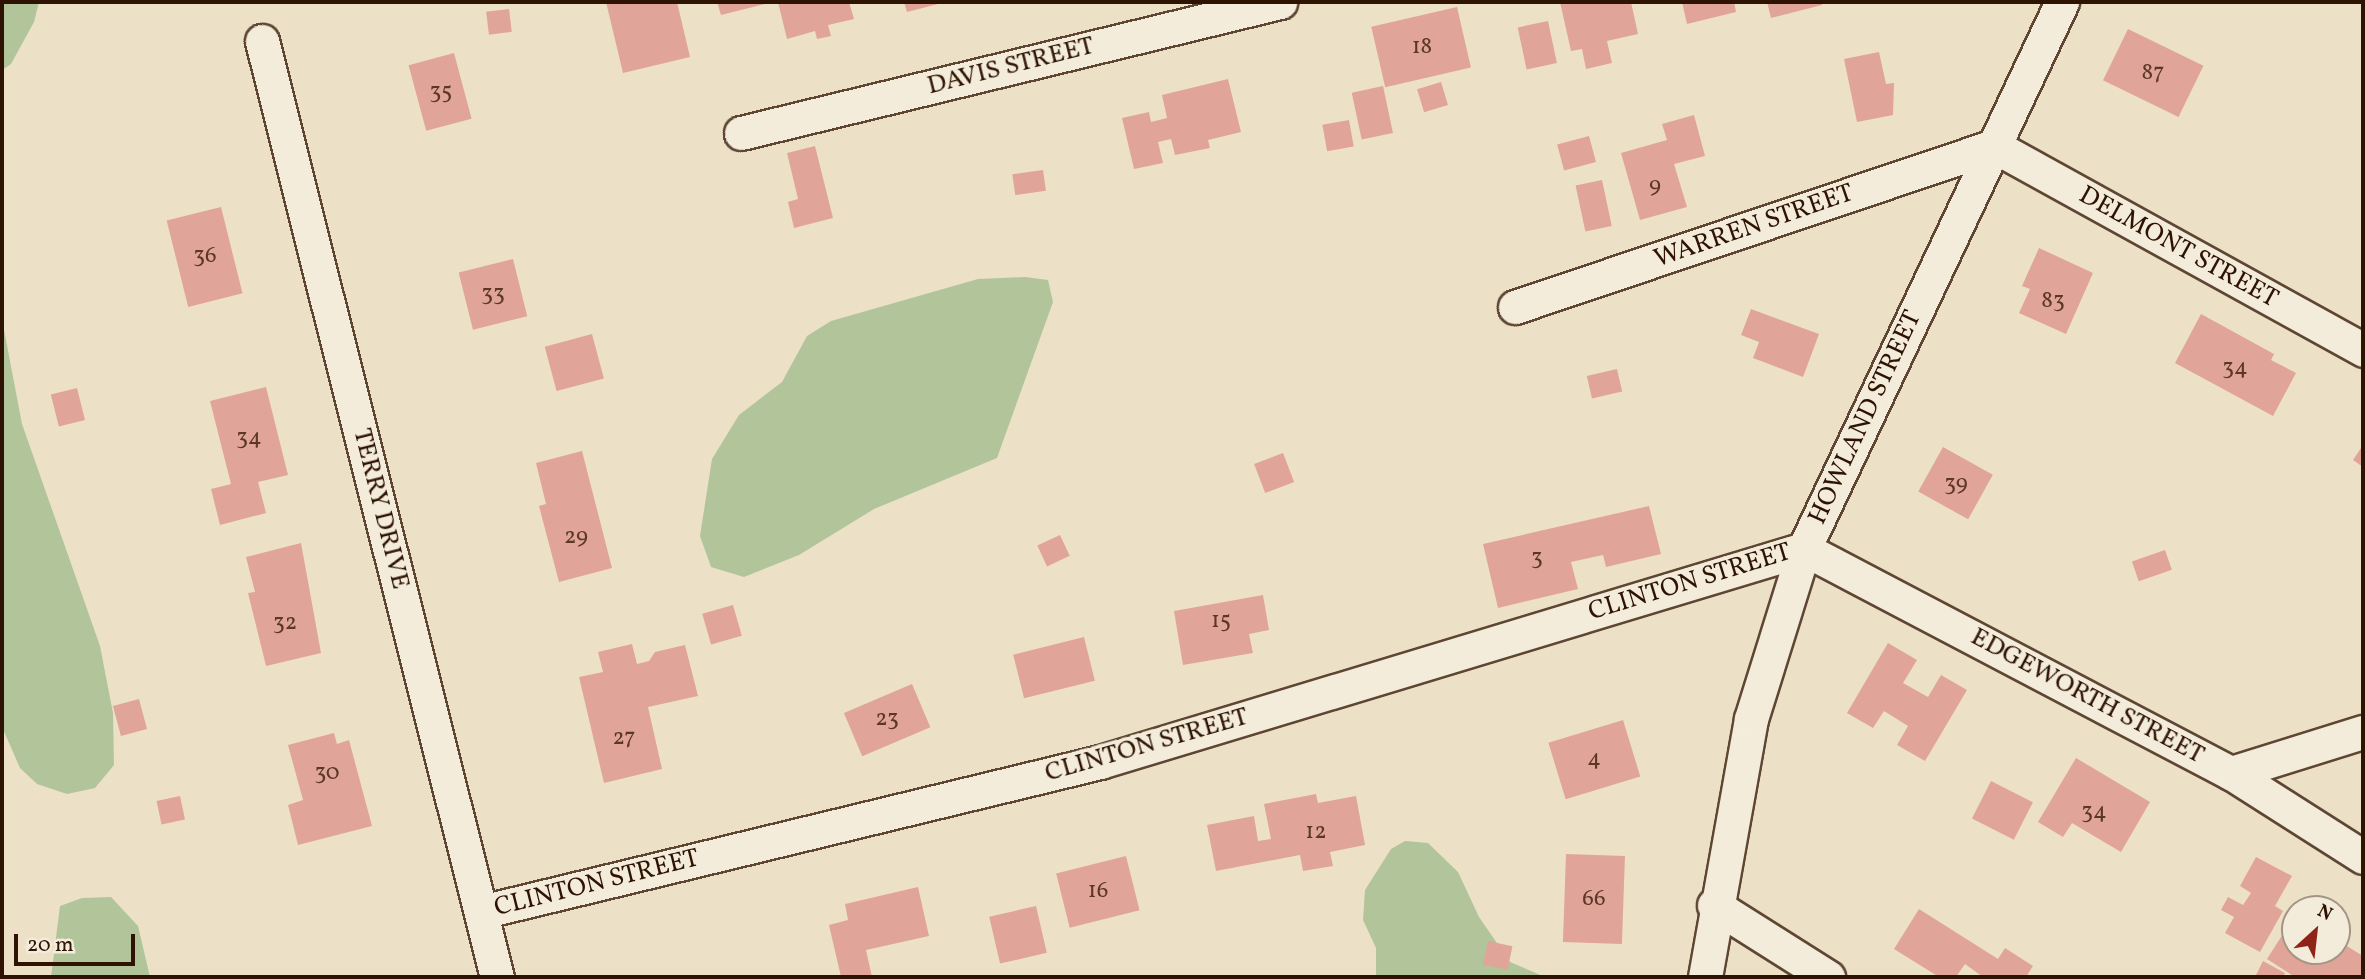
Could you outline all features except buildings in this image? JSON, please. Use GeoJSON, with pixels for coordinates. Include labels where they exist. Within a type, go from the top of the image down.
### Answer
{"type":"FeatureCollection","features":[{"type":"Feature","properties":{"kind":"street","name":"DAVIS STREET"},"geometry":{"type":"LineString","coordinates":[[741,132],[1280,2]]}},
{"type":"Feature","properties":{"kind":"street","name":"HOWLAND STREET"},"geometry":{"type":"LineString","coordinates":[[1705,977],[1714,905],[1751,719],[1804,549],[2062,2]]}},
{"type":"Feature","properties":{"kind":"street","name":"TERRY DRIVE"},"geometry":{"type":"LineString","coordinates":[[261,41],[497,977]]}},
{"type":"Feature","properties":{"kind":"street","name":"WARREN STREET"},"geometry":{"type":"LineString","coordinates":[[1515,307],[1994,146]]}},
{"type":"Feature","properties":{"kind":"street","name":"DELMONT STREET"},"geometry":{"type":"LineString","coordinates":[[1994,146],[2363,350]]}},
{"type":"Feature","properties":{"kind":"street","name":"CLINTON STREET"},"geometry":{"type":"LineString","coordinates":[[481,912],[1100,762],[1804,549]]}},
{"type":"Feature","properties":{"kind":"street","name":"EDGEWORTH STREET"},"geometry":{"type":"LineString","coordinates":[[1804,549],[2231,773],[2363,857]]}},
{"type":"Feature","properties":{"kind":"street"},"geometry":{"type":"LineString","coordinates":[[2231,773],[2363,732]]}},
{"type":"Feature","properties":{"kind":"street"},"geometry":{"type":"LineString","coordinates":[[1714,905],[1828,977]]}},
{"type":"Feature","properties":{"kind":"green space"},"geometry":{"type":"Polygon","coordinates":[[[2,2],[39,2],[34,22],[11,64],[2,70],[2,2]]]}},
{"type":"Feature","properties":{"kind":"green space"},"geometry":{"type":"Polygon","coordinates":[[[1025,277],[1048,280],[1053,302],[997,458],[874,509],[799,555],[744,577],[711,567],[700,536],[712,459],[739,415],[782,382],[807,336],[831,321],[978,279],[1025,277]]]}},
{"type":"Feature","properties":{"kind":"green space"},"geometry":{"type":"Polygon","coordinates":[[[2,319],[22,424],[100,646],[113,713],[114,765],[95,788],[67,794],[37,784],[20,768],[2,727],[2,319]]]}},
{"type":"Feature","properties":{"kind":"green space"},"geometry":{"type":"Polygon","coordinates":[[[1405,841],[1428,843],[1458,872],[1479,917],[1510,962],[1545,977],[1376,977],[1376,948],[1363,920],[1365,890],[1391,849],[1405,841]]]}},
{"type":"Feature","properties":{"kind":"green space"},"geometry":{"type":"Polygon","coordinates":[[[111,897],[138,926],[150,977],[51,977],[60,906],[82,898],[111,897]]]}}]}
